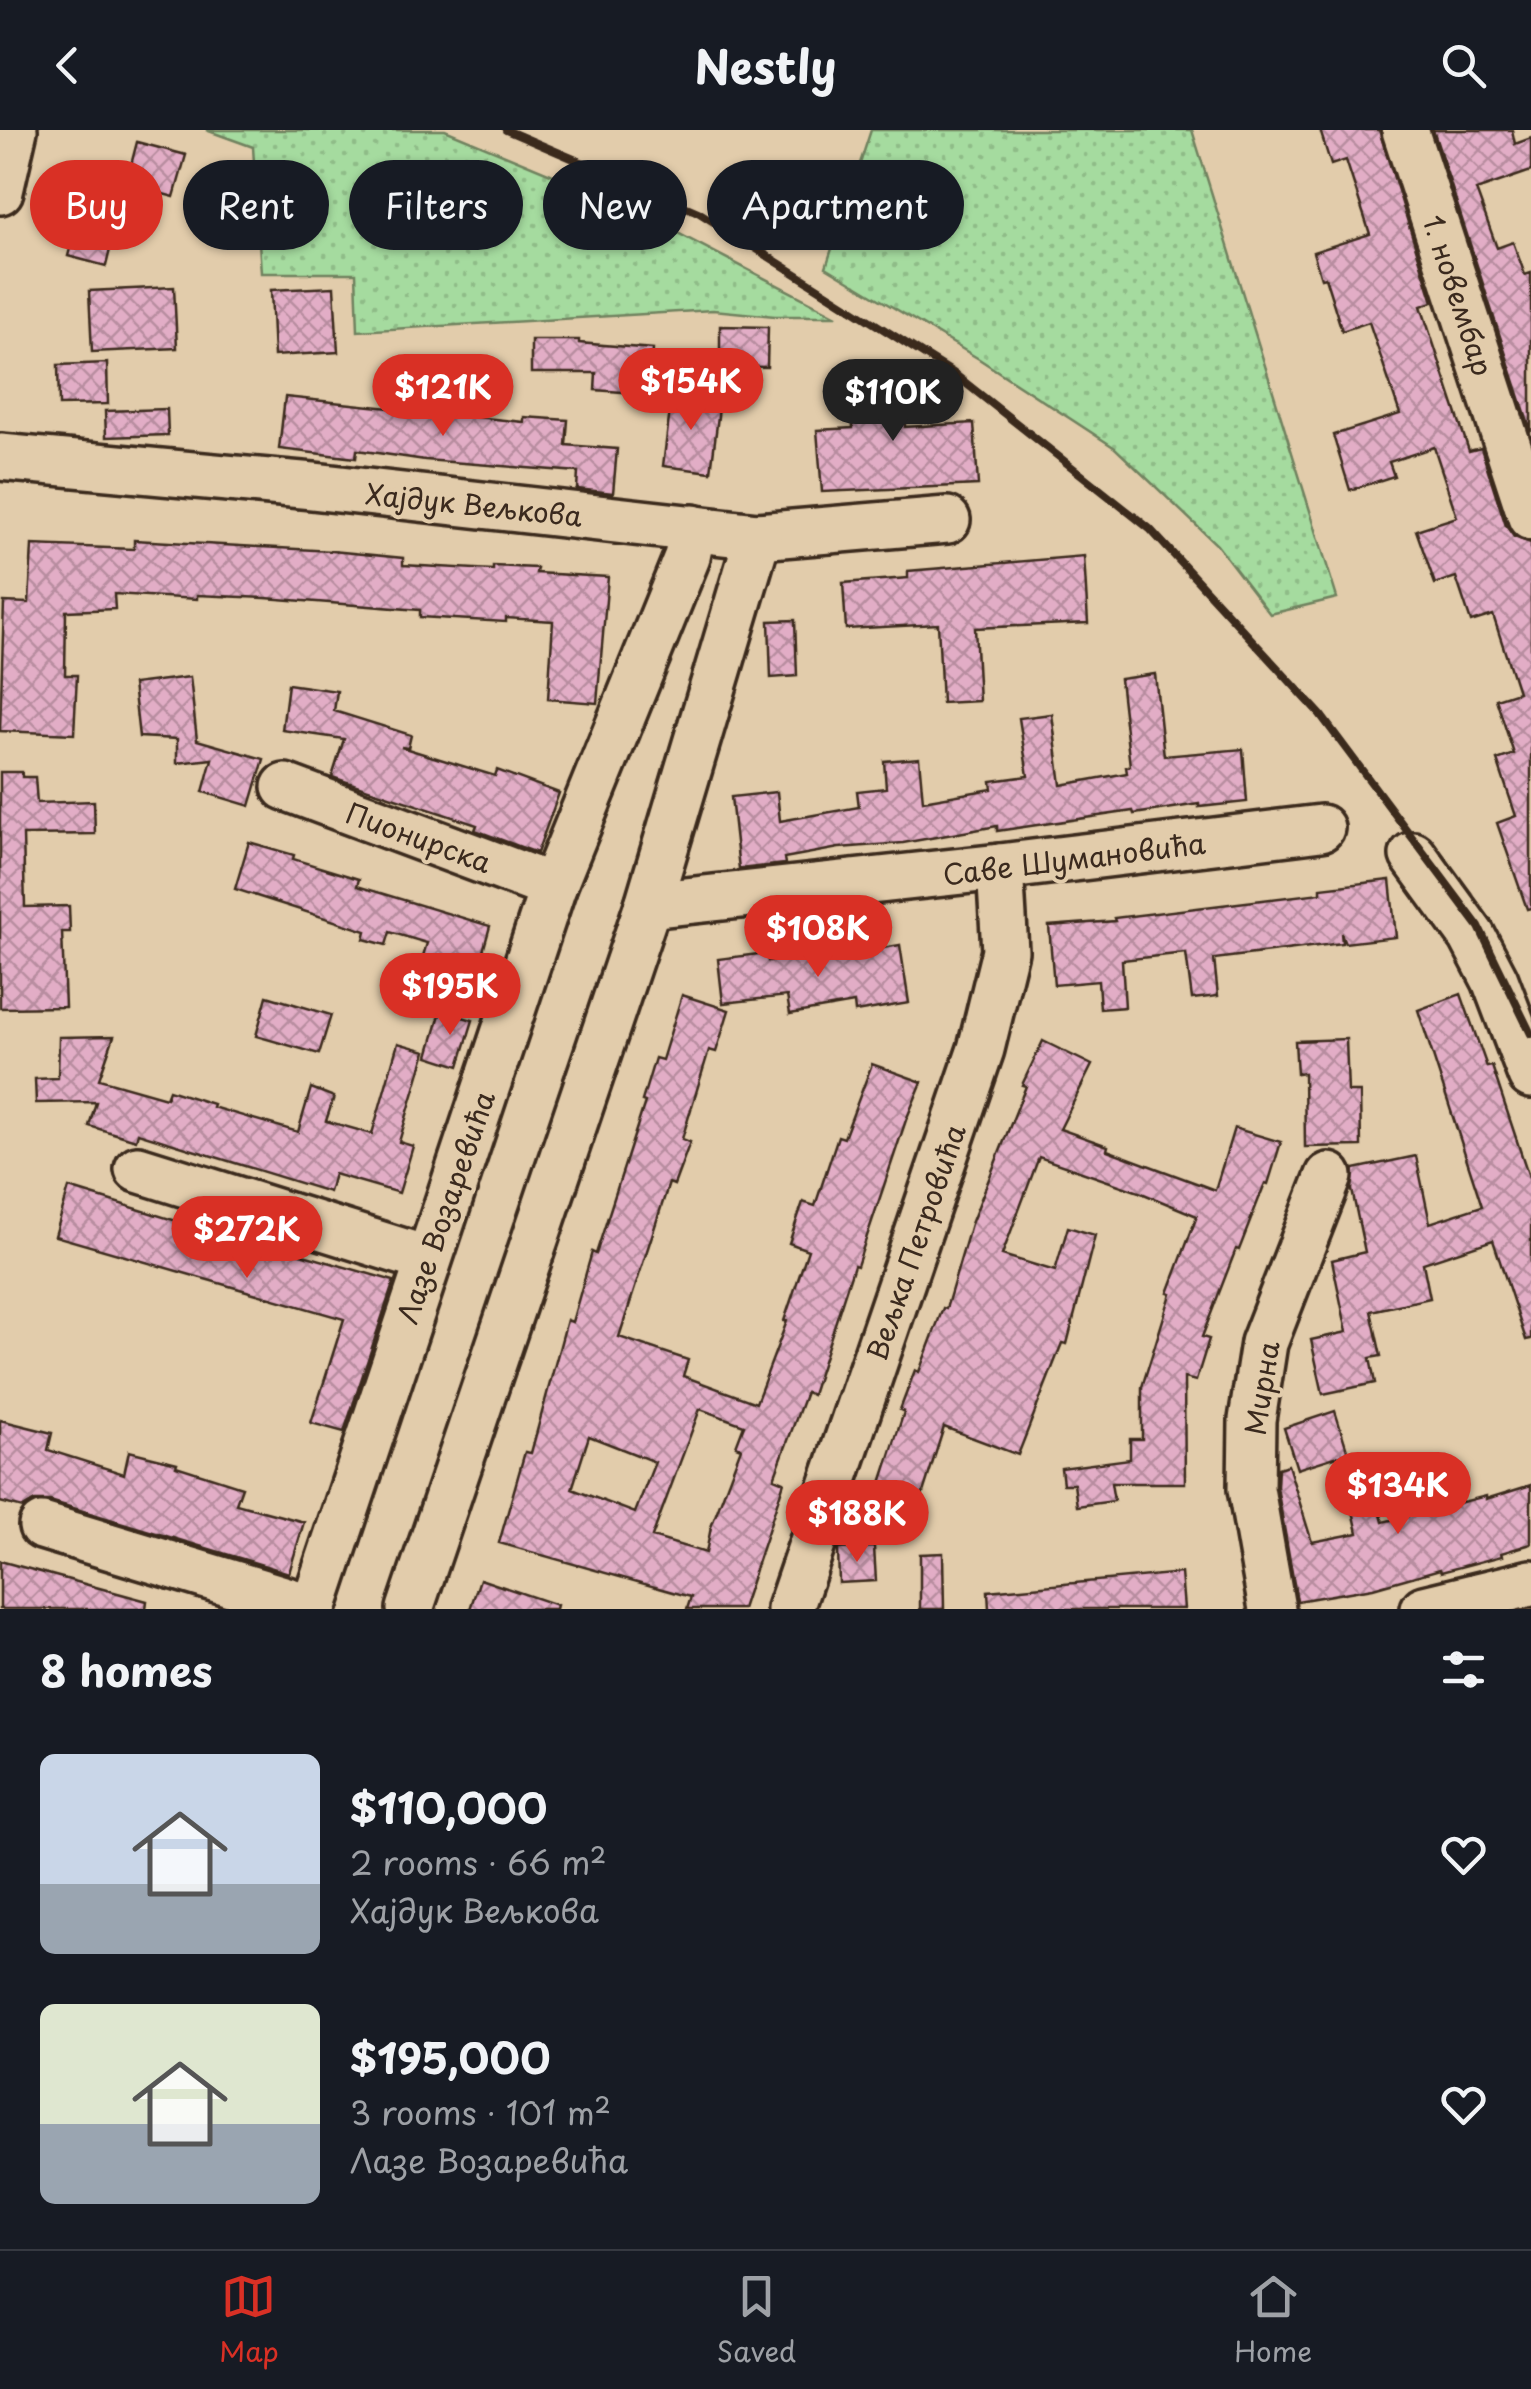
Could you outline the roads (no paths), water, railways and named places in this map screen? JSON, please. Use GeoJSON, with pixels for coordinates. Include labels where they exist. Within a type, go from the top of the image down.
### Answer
{"type":"FeatureCollection","features":[{"type":"Feature","properties":{"kind":"street"},"geometry":{"type":"LineString","coordinates":[[0,190],[14,130]]}},
{"type":"Feature","properties":{"kind":"street","name":"1. новембар"},"geometry":{"type":"LineString","coordinates":[[1405,130],[1531,517]]}},
{"type":"Feature","properties":{"kind":"street","name":"Хајдук Вељкова"},"geometry":{"type":"LineString","coordinates":[[0,457],[313,486],[758,536],[947,520]]}},
{"type":"Feature","properties":{"kind":"street","name":"Лазе Возаревића"},"geometry":{"type":"LineString","coordinates":[[313,1609],[552,887],[687,557],[693,528]]}},
{"type":"Feature","properties":{"kind":"street"},"geometry":{"type":"LineString","coordinates":[[410,1609],[648,905],[758,536]]}},
{"type":"Feature","properties":{"kind":"street","name":"Пионирска"},"geometry":{"type":"LineString","coordinates":[[285,787],[552,887]]}},
{"type":"Feature","properties":{"kind":"street","name":"Саве Шумановића"},"geometry":{"type":"LineString","coordinates":[[648,905],[1000,868],[1322,828]]}},
{"type":"Feature","properties":{"kind":"street"},"geometry":{"type":"LineString","coordinates":[[1413,855],[1472,936],[1495,980],[1531,1075]]}},
{"type":"Feature","properties":{"kind":"street","name":"Вељка Петровића"},"geometry":{"type":"LineString","coordinates":[[790,1609],[981,1049],[1005,951],[1000,868]]}},
{"type":"Feature","properties":{"kind":"street"},"geometry":{"type":"LineString","coordinates":[[138,1169],[426,1259]]}},
{"type":"Feature","properties":{"kind":"street","name":"Мирна"},"geometry":{"type":"LineString","coordinates":[[1272,1609],[1251,1489],[1252,1420],[1264,1343],[1329,1176]]}},
{"type":"Feature","properties":{"kind":"street"},"geometry":{"type":"LineString","coordinates":[[42,1526],[313,1609]]}},
{"type":"Feature","properties":{"kind":"street"},"geometry":{"type":"LineString","coordinates":[[1424,1609],[1531,1583]]}},
{"type":"Feature","properties":{"kind":"railway"},"geometry":{"type":"LineString","coordinates":[[506,130],[698,212],[953,373],[1150,529],[1320,714],[1479,927],[1531,1034]]}}]}
